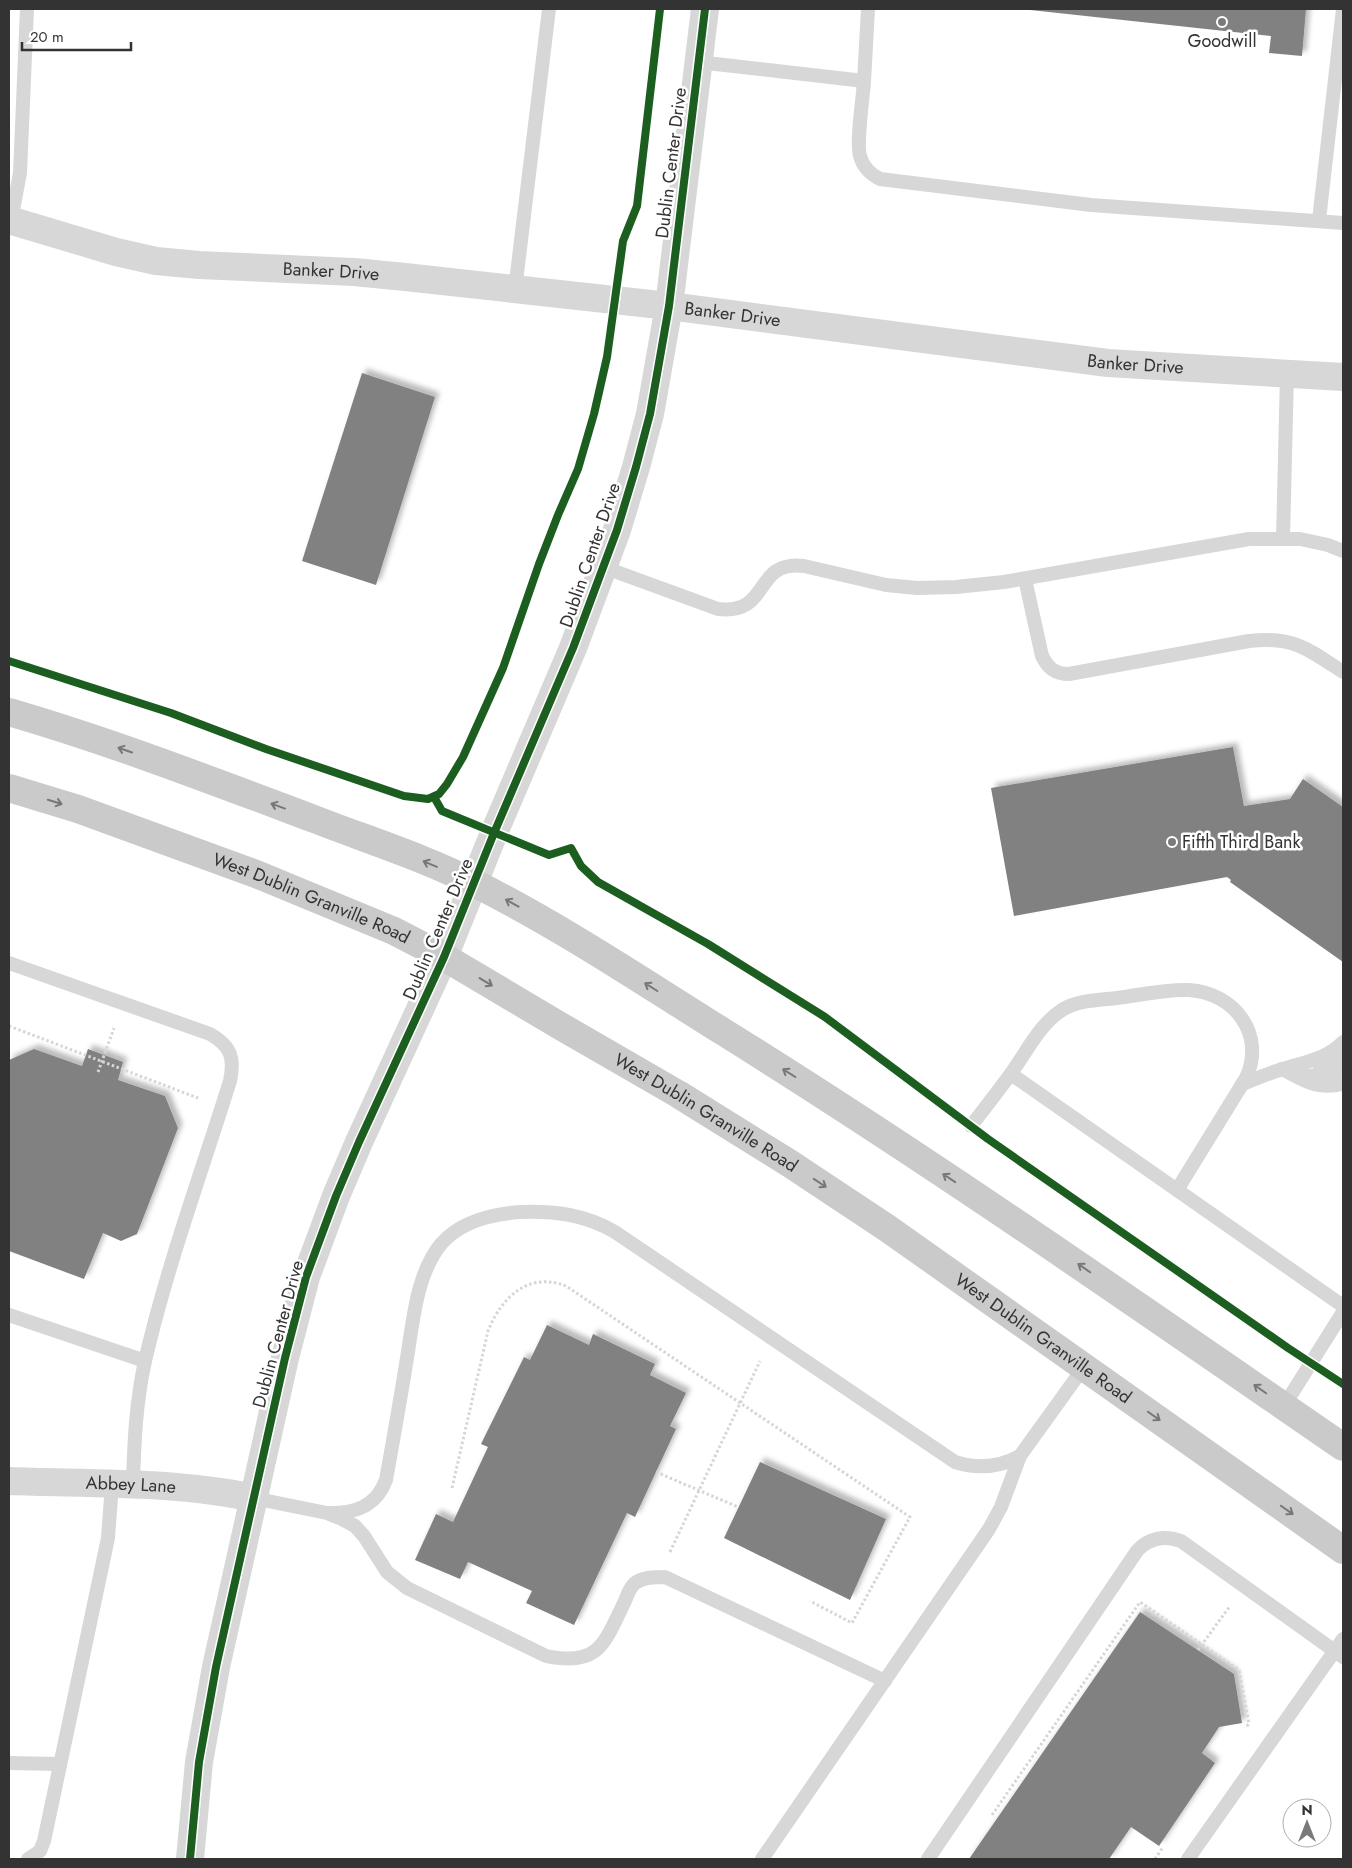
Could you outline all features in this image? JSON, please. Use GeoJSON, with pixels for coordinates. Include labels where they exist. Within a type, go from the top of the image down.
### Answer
{"type":"FeatureCollection","features":[{"type":"Feature","properties":{"kind":"main road"},"geometry":{"type":"LineString","coordinates":[[9,712],[160,762],[422,860],[475,883],[537,917],[831,1099],[1044,1241],[1343,1447]]}},
{"type":"Feature","properties":{"kind":"main road","name":"West Dublin Granville Road"},"geometry":{"type":"LineString","coordinates":[[9,788],[78,809],[264,878],[394,931],[444,956],[789,1162],[887,1228],[1343,1550]]}},
{"type":"Feature","properties":{"kind":"street","name":"Dublin Center Drive"},"geometry":{"type":"LineString","coordinates":[[190,1859],[194,1802],[207,1714],[290,1334],[306,1277],[336,1196],[444,956],[573,648],[619,521],[650,414],[669,306],[704,9]]}},
{"type":"Feature","properties":{"kind":"street","name":"Banker Drive"},"geometry":{"type":"LineString","coordinates":[[9,220],[116,252],[156,261],[199,265],[354,272],[669,306],[1089,360],[1343,377]]}},
{"type":"Feature","properties":{"kind":"street","name":"Abbey Lane"},"geometry":{"type":"LineString","coordinates":[[9,1481],[198,1489],[253,1498]]}},
{"type":"Feature","properties":{"kind":"lane"},"geometry":{"type":"LineString","coordinates":[[9,220],[20,173],[27,9]]}},
{"type":"Feature","properties":{"kind":"lane"},"geometry":{"type":"LineString","coordinates":[[515,290],[549,9]]}},
{"type":"Feature","properties":{"kind":"lane"},"geometry":{"type":"LineString","coordinates":[[868,9],[859,151],[864,166],[880,179],[1091,205],[1343,223]]}},
{"type":"Feature","properties":{"kind":"lane"},"geometry":{"type":"LineString","coordinates":[[1319,220],[1343,9]]}},
{"type":"Feature","properties":{"kind":"lane"},"geometry":{"type":"LineString","coordinates":[[698,62],[864,82]]}},
{"type":"Feature","properties":{"kind":"lane"},"geometry":{"type":"LineString","coordinates":[[1283,538],[1287,374]]}},
{"type":"Feature","properties":{"kind":"lane"},"geometry":{"type":"LineString","coordinates":[[603,567],[718,609],[730,611],[751,602],[767,578],[776,570],[786,566],[804,566],[886,585],[917,588],[978,585],[1025,579],[1249,538],[1283,538],[1314,542],[1343,550]]}},
{"type":"Feature","properties":{"kind":"lane"},"geometry":{"type":"LineString","coordinates":[[1025,579],[1042,656],[1051,669],[1061,674],[1270,639],[1289,641],[1298,645],[1343,672]]}},
{"type":"Feature","properties":{"kind":"lane"},"geometry":{"type":"LineString","coordinates":[[9,963],[210,1034],[229,1050],[233,1065],[145,1361],[134,1435],[108,1538],[42,1847],[37,1855],[28,1859]]}},
{"type":"Feature","properties":{"kind":"lane"},"geometry":{"type":"LineString","coordinates":[[971,1126],[1045,1026],[1056,1014],[1067,1007],[1080,1003],[1169,991],[1190,990],[1205,993],[1233,1008],[1245,1023],[1251,1036],[1253,1053],[1250,1069],[1242,1084],[1177,1190]]}},
{"type":"Feature","properties":{"kind":"lane"},"geometry":{"type":"LineString","coordinates":[[1242,1084],[1325,1056],[1336,1050],[1343,1042]]}},
{"type":"Feature","properties":{"kind":"lane"},"geometry":{"type":"LineString","coordinates":[[1282,1069],[1312,1069],[1343,1058]]}},
{"type":"Feature","properties":{"kind":"lane"},"geometry":{"type":"LineString","coordinates":[[1282,1069],[1313,1077],[1325,1076],[1343,1069]]}},
{"type":"Feature","properties":{"kind":"lane"},"geometry":{"type":"LineString","coordinates":[[1282,1069],[1313,1085],[1326,1087],[1343,1084]]}},
{"type":"Feature","properties":{"kind":"lane"},"geometry":{"type":"LineString","coordinates":[[1011,1074],[1343,1306]]}},
{"type":"Feature","properties":{"kind":"lane"},"geometry":{"type":"LineString","coordinates":[[253,1498],[340,1514],[362,1507],[378,1496],[386,1480],[418,1298],[430,1262],[440,1245],[468,1224],[511,1213],[555,1212],[597,1221],[624,1237],[955,1462],[966,1465],[990,1466],[1020,1456]]}},
{"type":"Feature","properties":{"kind":"lane"},"geometry":{"type":"LineString","coordinates":[[1284,1406],[1343,1312]]}},
{"type":"Feature","properties":{"kind":"lane"},"geometry":{"type":"LineString","coordinates":[[9,1315],[145,1361]]}},
{"type":"Feature","properties":{"kind":"lane"},"geometry":{"type":"LineString","coordinates":[[762,1859],[989,1529],[1001,1507],[1020,1456],[1084,1367]]}},
{"type":"Feature","properties":{"kind":"lane"},"geometry":{"type":"LineString","coordinates":[[327,1513],[355,1526],[372,1547],[387,1572],[407,1588],[546,1656],[568,1659],[599,1650],[606,1641],[633,1585],[641,1580],[658,1577],[670,1578],[885,1681]]}},
{"type":"Feature","properties":{"kind":"lane"},"geometry":{"type":"LineString","coordinates":[[928,1859],[1140,1548],[1150,1541],[1163,1538],[1181,1541],[1339,1654]]}},
{"type":"Feature","properties":{"kind":"lane"},"geometry":{"type":"LineString","coordinates":[[1188,1859],[1339,1654],[1343,1639]]}},
{"type":"Feature","properties":{"kind":"lane"},"geometry":{"type":"LineString","coordinates":[[9,1763],[60,1764]]}},
{"type":"Feature","properties":{"kind":"path"},"geometry":{"type":"LineString","coordinates":[[98,1072],[123,1003]]}},
{"type":"Feature","properties":{"kind":"path"},"geometry":{"type":"LineString","coordinates":[[9,1026],[222,1107]]}},
{"type":"Feature","properties":{"kind":"path"},"geometry":{"type":"LineString","coordinates":[[452,1488],[488,1331],[496,1312],[503,1303],[529,1284],[551,1282],[566,1286],[910,1517],[852,1623],[810,1601]]}},
{"type":"Feature","properties":{"kind":"path"},"geometry":{"type":"LineString","coordinates":[[658,1577],[771,1337]]}},
{"type":"Feature","properties":{"kind":"path"},"geometry":{"type":"LineString","coordinates":[[656,1472],[738,1507]]}},
{"type":"Feature","properties":{"kind":"path"},"geometry":{"type":"LineString","coordinates":[[1198,1650],[1245,1586]]}},
{"type":"Feature","properties":{"kind":"path"},"geometry":{"type":"LineString","coordinates":[[990,1819],[1140,1602],[1239,1670],[1248,1724],[1243,1732]]}},
{"type":"Feature","properties":{"kind":"path"},"geometry":{"type":"LineString","coordinates":[[1155,1859],[1166,1843]]}},
{"type":"Feature","properties":{"kind":"building","name":"Goodwill"},"geometry":{"type":"Polygon","coordinates":[[[1021,9],[1306,9],[1302,56],[1269,53],[1271,36],[1021,9]]]}},
{"type":"Feature","properties":{"kind":"building"},"geometry":{"type":"Polygon","coordinates":[[[362,373],[435,397],[376,585],[302,561],[362,373]]]}},
{"type":"Feature","properties":{"kind":"building","name":"Fifth Third Bank"},"geometry":{"type":"Polygon","coordinates":[[[1233,747],[1244,806],[1290,799],[1303,779],[1343,807],[1343,962],[1230,882],[1231,880],[1227,877],[1014,916],[991,788],[1233,747]]]}},
{"type":"Feature","properties":{"kind":"building"},"geometry":{"type":"Polygon","coordinates":[[[34,1049],[82,1066],[88,1049],[123,1062],[118,1080],[165,1096],[178,1128],[137,1234],[121,1241],[103,1233],[84,1279],[9,1251],[9,1060],[34,1049]]]}},
{"type":"Feature","properties":{"kind":"building"},"geometry":{"type":"Polygon","coordinates":[[[547,1325],[589,1345],[593,1334],[655,1364],[650,1375],[686,1393],[670,1426],[676,1429],[635,1517],[627,1513],[574,1625],[526,1603],[532,1591],[468,1562],[460,1579],[415,1560],[436,1514],[453,1522],[488,1447],[481,1444],[524,1357],[530,1360],[547,1325]]]}},
{"type":"Feature","properties":{"kind":"building"},"geometry":{"type":"Polygon","coordinates":[[[760,1462],[886,1519],[850,1600],[724,1538],[760,1462]]]}},
{"type":"Feature","properties":{"kind":"building"},"geometry":{"type":"Polygon","coordinates":[[[1140,1612],[1234,1674],[1242,1723],[1219,1727],[1202,1753],[1215,1763],[1159,1846],[1131,1827],[1109,1859],[969,1859],[1140,1612]]]}},
{"type":"Feature","properties":{"kind":"cycle path"},"geometry":{"type":"LineString","coordinates":[[9,661],[171,713],[266,749],[404,796],[428,799],[439,794],[463,757],[503,668],[539,564],[578,469],[594,414],[607,357],[623,241],[637,206],[660,9]]}},
{"type":"Feature","properties":{"kind":"cycle path"},"geometry":{"type":"LineString","coordinates":[[190,1859],[199,1762],[216,1667],[285,1358],[306,1277],[336,1196],[444,957],[494,833],[573,648],[617,530],[636,467],[650,414],[669,306],[705,9]]}},
{"type":"Feature","properties":{"kind":"cycle path"},"geometry":{"type":"LineString","coordinates":[[434,797],[442,811],[549,855],[571,848],[581,866],[598,882],[708,944],[825,1017],[988,1139],[1288,1348],[1343,1384]]}},
{"type":"Feature","properties":{"kind":"place","name":"Goodwill"},"geometry":{"type":"Point","coordinates":[1222,22]}},
{"type":"Feature","properties":{"kind":"place","name":"Fifth Third Bank"},"geometry":{"type":"Point","coordinates":[1172,842]}}]}
